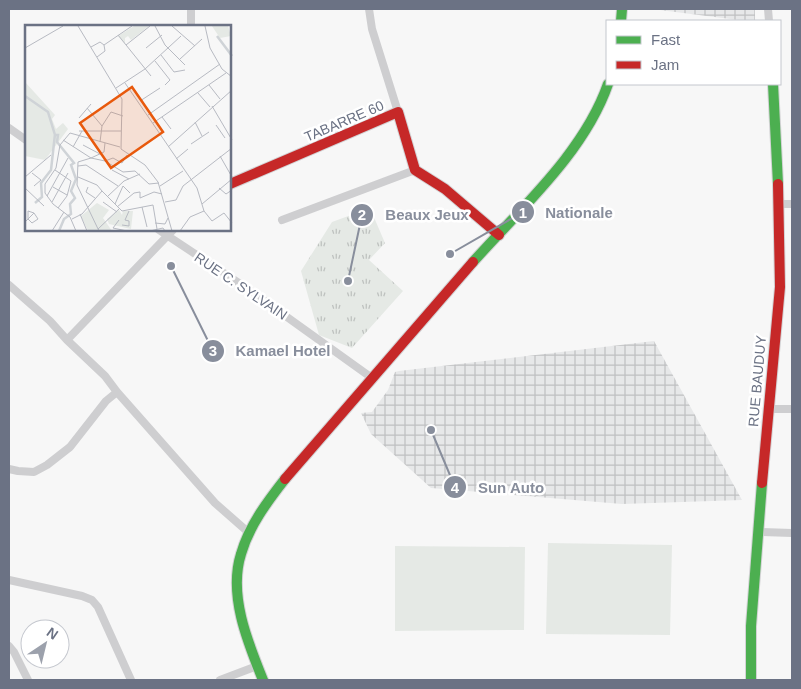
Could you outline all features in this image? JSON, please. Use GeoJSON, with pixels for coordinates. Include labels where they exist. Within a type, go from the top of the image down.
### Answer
{"type":"FeatureCollection","features":[{"type":"Feature","properties":{"kind":"street"},"geometry":{"type":"LineString","coordinates":[[191,9],[191,25]]}},
{"type":"Feature","properties":{"kind":"street"},"geometry":{"type":"LineString","coordinates":[[368,9],[372,29],[398,112]]}},
{"type":"Feature","properties":{"kind":"street"},"geometry":{"type":"LineString","coordinates":[[263,680],[244,628],[237,580],[240,557],[248,532],[288,475],[426,315],[499,235],[577,143],[594,115],[608,85]]}},
{"type":"Feature","properties":{"kind":"street","name":"RUE BAUDUY"},"geometry":{"type":"LineString","coordinates":[[751,680],[751,626],[780,287],[779,204],[773,85]]}},
{"type":"Feature","properties":{"kind":"street","name":"TABARRE 60"},"geometry":{"type":"LineString","coordinates":[[231,184],[398,112],[415,170]]}},
{"type":"Feature","properties":{"kind":"street"},"geometry":{"type":"LineString","coordinates":[[9,128],[25,139]]}},
{"type":"Feature","properties":{"kind":"street"},"geometry":{"type":"LineString","coordinates":[[282,220],[415,170],[446,189],[499,235]]}},
{"type":"Feature","properties":{"kind":"street"},"geometry":{"type":"LineString","coordinates":[[779,204],[792,204]]}},
{"type":"Feature","properties":{"kind":"street"},"geometry":{"type":"LineString","coordinates":[[67,340],[170,233]]}},
{"type":"Feature","properties":{"kind":"street","name":"RUE C. SYLVAIN"},"geometry":{"type":"LineString","coordinates":[[170,233],[372,378]]}},
{"type":"Feature","properties":{"kind":"street"},"geometry":{"type":"LineString","coordinates":[[9,285],[50,321],[105,376],[215,503],[248,532]]}},
{"type":"Feature","properties":{"kind":"street"},"geometry":{"type":"LineString","coordinates":[[9,469],[34,472],[47,465],[70,447],[106,401],[117,392]]}},
{"type":"Feature","properties":{"kind":"street"},"geometry":{"type":"LineString","coordinates":[[768,410],[792,409]]}},
{"type":"Feature","properties":{"kind":"street"},"geometry":{"type":"LineString","coordinates":[[758,532],[792,533]]}},
{"type":"Feature","properties":{"kind":"street"},"geometry":{"type":"LineString","coordinates":[[9,580],[82,596],[92,600],[98,607],[131,680]]}},
{"type":"Feature","properties":{"kind":"street"},"geometry":{"type":"LineString","coordinates":[[9,646],[28,680]]}},
{"type":"Feature","properties":{"kind":"street"},"geometry":{"type":"LineString","coordinates":[[220,680],[257,666]]}},
{"type":"Feature","properties":{"kind":"shaded area"},"geometry":{"type":"Polygon","coordinates":[[[652,9],[755,9],[755,20],[738,20],[652,9]]]}},
{"type":"Feature","properties":{"kind":"shaded area"},"geometry":{"type":"Polygon","coordinates":[[[654,341],[742,500],[622,504],[431,488],[371,434],[361,413],[372,412],[388,390],[395,372],[399,371],[654,341]]]}},
{"type":"Feature","properties":{"kind":"green space"},"geometry":{"type":"Polygon","coordinates":[[[370,208],[385,243],[369,260],[403,291],[352,348],[319,335],[301,271],[332,222],[370,208]]]}},
{"type":"Feature","properties":{"kind":"green space"},"geometry":{"type":"Polygon","coordinates":[[[548,543],[672,545],[670,635],[546,634],[548,543]]]}},
{"type":"Feature","properties":{"kind":"green space"},"geometry":{"type":"Polygon","coordinates":[[[395,546],[525,547],[524,630],[395,631],[395,546]]]}},
{"type":"Feature","properties":{"kind":"traffic: fast"},"geometry":{"type":"LineString","coordinates":[[621,20],[622,9]]}},
{"type":"Feature","properties":{"kind":"traffic: fast"},"geometry":{"type":"LineString","coordinates":[[473,262],[530,201],[567,157],[597,109],[608,85]]}},
{"type":"Feature","properties":{"kind":"traffic: fast"},"geometry":{"type":"LineString","coordinates":[[773,85],[778,184]]}},
{"type":"Feature","properties":{"kind":"traffic: fast"},"geometry":{"type":"LineString","coordinates":[[263,680],[246,635],[238,602],[238,570],[244,544],[254,524],[265,505],[285,479]]}},
{"type":"Feature","properties":{"kind":"traffic: fast"},"geometry":{"type":"LineString","coordinates":[[751,680],[751,626],[762,483]]}},
{"type":"Feature","properties":{"kind":"traffic: jam"},"geometry":{"type":"LineString","coordinates":[[231,184],[398,112],[415,170],[445,189],[499,235]]}},
{"type":"Feature","properties":{"kind":"traffic: jam"},"geometry":{"type":"LineString","coordinates":[[762,483],[780,287],[778,184]]}},
{"type":"Feature","properties":{"kind":"traffic: jam"},"geometry":{"type":"LineString","coordinates":[[285,479],[473,262]]}},
{"type":"Feature","properties":{"kind":"place","name":"Nationale"},"geometry":{"type":"Point","coordinates":[450,254]}},
{"type":"Feature","properties":{"kind":"place","name":"Kamael Hotel"},"geometry":{"type":"Point","coordinates":[171,266]}},
{"type":"Feature","properties":{"kind":"place","name":"Beaux Jeux"},"geometry":{"type":"Point","coordinates":[348,281]}},
{"type":"Feature","properties":{"kind":"place","name":"Sun Auto"},"geometry":{"type":"Point","coordinates":[431,430]}}]}
